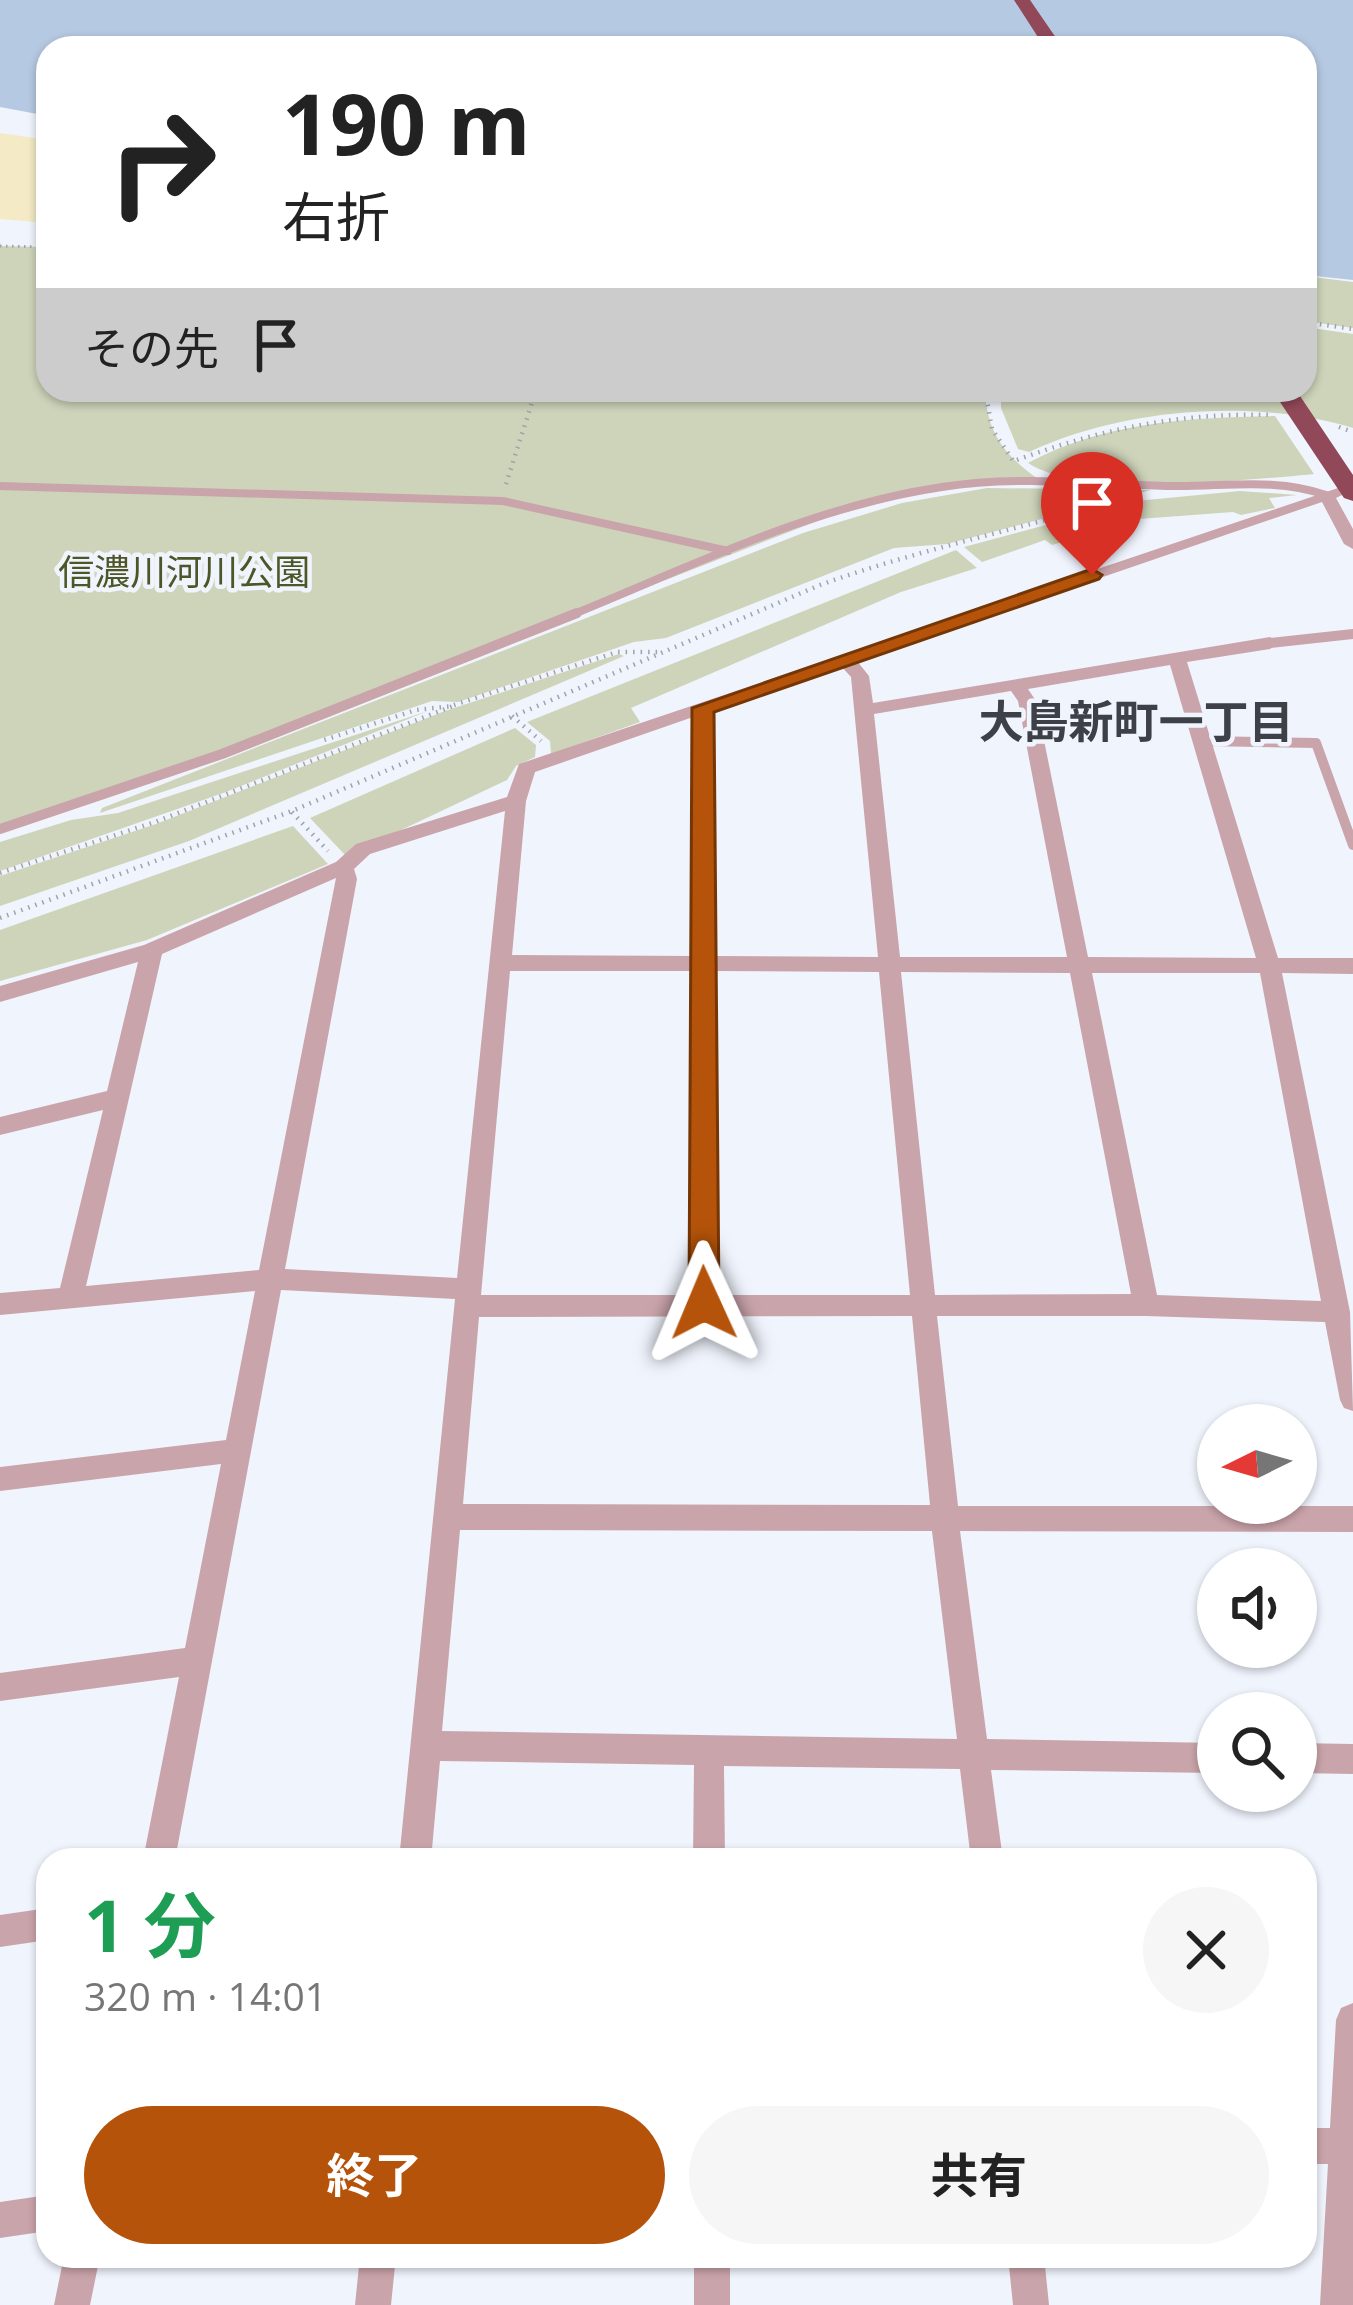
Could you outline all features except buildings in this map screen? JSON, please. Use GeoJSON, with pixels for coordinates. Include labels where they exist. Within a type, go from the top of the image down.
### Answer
{"type":"FeatureCollection","features":[{"type":"Feature","properties":{"kind":"highway"},"geometry":{"type":"LineString","coordinates":[[1022,0],[1046,36]]}},
{"type":"Feature","properties":{"kind":"highway"},"geometry":{"type":"LineString","coordinates":[[1292,402],[1336,467],[1344,494]]}},
{"type":"Feature","properties":{"kind":"street"},"geometry":{"type":"LineString","coordinates":[[416,1848],[516,801],[526,768],[1344,494],[1353,544]]}},
{"type":"Feature","properties":{"kind":"street"},"geometry":{"type":"LineString","coordinates":[[864,710],[1270,643]]}},
{"type":"Feature","properties":{"kind":"street"},"geometry":{"type":"LineString","coordinates":[[844,658],[860,676],[945,1520],[986,1848]]}},
{"type":"Feature","properties":{"kind":"street"},"geometry":{"type":"LineString","coordinates":[[1177,659],[1269,965],[1353,1400]]}},
{"type":"Feature","properties":{"kind":"street"},"geometry":{"type":"LineString","coordinates":[[1016,686],[1027,701],[1146,1305]]}},
{"type":"Feature","properties":{"kind":"street"},"geometry":{"type":"LineString","coordinates":[[703,708],[704,1303]]}},
{"type":"Feature","properties":{"kind":"street"},"geometry":{"type":"LineString","coordinates":[[0,994],[152,950],[343,867],[363,849],[516,801]]}},
{"type":"Feature","properties":{"kind":"street"},"geometry":{"type":"LineString","coordinates":[[161,1848],[347,879],[343,867]]}},
{"type":"Feature","properties":{"kind":"street"},"geometry":{"type":"LineString","coordinates":[[71,1295],[152,950]]}},
{"type":"Feature","properties":{"kind":"street"},"geometry":{"type":"LineString","coordinates":[[500,963],[1353,966]]}},
{"type":"Feature","properties":{"kind":"street"},"geometry":{"type":"LineString","coordinates":[[0,1126],[116,1098]]}},
{"type":"Feature","properties":{"kind":"street"},"geometry":{"type":"LineString","coordinates":[[0,1304],[271,1279],[470,1297],[925,1308],[1146,1305],[1337,1312]]}},
{"type":"Feature","properties":{"kind":"street"},"geometry":{"type":"LineString","coordinates":[[0,1479],[238,1450]]}},
{"type":"Feature","properties":{"kind":"street"},"geometry":{"type":"LineString","coordinates":[[450,1516],[1353,1519]]}},
{"type":"Feature","properties":{"kind":"street"},"geometry":{"type":"LineString","coordinates":[[0,1687],[198,1660]]}},
{"type":"Feature","properties":{"kind":"street"},"geometry":{"type":"LineString","coordinates":[[426,1746],[1197,1758]]}},
{"type":"Feature","properties":{"kind":"street"},"geometry":{"type":"LineString","coordinates":[[709,1749],[710,1848]]}},
{"type":"Feature","properties":{"kind":"street"},"geometry":{"type":"LineString","coordinates":[[1317,1758],[1353,1759]]}},
{"type":"Feature","properties":{"kind":"street"},"geometry":{"type":"LineString","coordinates":[[0,1931],[36,1926]]}},
{"type":"Feature","properties":{"kind":"street"},"geometry":{"type":"LineString","coordinates":[[1339,2305],[1353,2020]]}},
{"type":"Feature","properties":{"kind":"street"},"geometry":{"type":"LineString","coordinates":[[1317,2146],[1349,2146]]}},
{"type":"Feature","properties":{"kind":"street"},"geometry":{"type":"LineString","coordinates":[[0,2220],[36,2215]]}},
{"type":"Feature","properties":{"kind":"street"},"geometry":{"type":"LineString","coordinates":[[71,2305],[79,2268]]}},
{"type":"Feature","properties":{"kind":"street"},"geometry":{"type":"LineString","coordinates":[[374,2305],[377,2268]]}},
{"type":"Feature","properties":{"kind":"street"},"geometry":{"type":"LineString","coordinates":[[712,2268],[712,2305]]}},
{"type":"Feature","properties":{"kind":"street"},"geometry":{"type":"LineString","coordinates":[[1027,2268],[1031,2305]]}},
{"type":"Feature","properties":{"kind":"lane"},"geometry":{"type":"LineString","coordinates":[[0,829],[67,810],[282,729],[729,551],[825,518],[936,488],[1036,478],[1198,486],[1290,484],[1344,494]]}},
{"type":"Feature","properties":{"kind":"lane"},"geometry":{"type":"LineString","coordinates":[[0,486],[503,501],[729,551]]}},
{"type":"Feature","properties":{"kind":"lane"},"geometry":{"type":"LineString","coordinates":[[1270,643],[1353,634]]}},
{"type":"Feature","properties":{"kind":"lane"},"geometry":{"type":"LineString","coordinates":[[1204,741],[1316,743],[1353,845]]}},
{"type":"Feature","properties":{"kind":"path"},"geometry":{"type":"LineString","coordinates":[[0,246],[36,248]]}},
{"type":"Feature","properties":{"kind":"path"},"geometry":{"type":"LineString","coordinates":[[1317,324],[1353,329]]}},
{"type":"Feature","properties":{"kind":"path"},"geometry":{"type":"LineString","coordinates":[[503,501],[532,402]]}},
{"type":"Feature","properties":{"kind":"path"},"geometry":{"type":"LineString","coordinates":[[987,402],[988,421],[999,446],[1036,478]]}},
{"type":"Feature","properties":{"kind":"path"},"geometry":{"type":"LineString","coordinates":[[1013,461],[1073,437],[1135,424],[1248,414],[1289,418]]}},
{"type":"Feature","properties":{"kind":"path"},"geometry":{"type":"LineString","coordinates":[[1329,424],[1353,432]]}},
{"type":"Feature","properties":{"kind":"path"},"geometry":{"type":"LineString","coordinates":[[0,918],[292,812],[899,556],[956,547],[1114,501]]}},
{"type":"Feature","properties":{"kind":"path"},"geometry":{"type":"LineString","coordinates":[[0,873],[173,815],[453,706],[617,652],[663,652]]}},
{"type":"Feature","properties":{"kind":"path"},"geometry":{"type":"LineString","coordinates":[[320,741],[416,710],[453,706]]}},
{"type":"Feature","properties":{"kind":"path"},"geometry":{"type":"LineString","coordinates":[[512,716],[543,742],[545,760]]}},
{"type":"Feature","properties":{"kind":"path"},"geometry":{"type":"LineString","coordinates":[[292,812],[343,867]]}},
{"type":"Feature","properties":{"kind":"green space","name":"信濃川河川公園"},"geometry":{"type":"Polygon","coordinates":[[[0,246],[36,247],[36,402],[987,402],[999,441],[1037,478],[936,488],[825,518],[282,729],[0,829],[0,246]]]}},
{"type":"Feature","properties":{"kind":"green space"},"geometry":{"type":"Polygon","coordinates":[[[1317,278],[1353,282],[1353,328],[1317,323],[1317,278]]]}},
{"type":"Feature","properties":{"kind":"green space"},"geometry":{"type":"Polygon","coordinates":[[[1317,329],[1353,334],[1353,428],[1274,413],[1189,412],[1106,425],[1029,452],[1018,449],[1001,402],[1317,402],[1317,329]]]}},
{"type":"Feature","properties":{"kind":"green space"},"geometry":{"type":"Polygon","coordinates":[[[1275,416],[1314,474],[1124,483],[1085,480],[1028,463],[1087,439],[1147,425],[1275,416]]]}},
{"type":"Feature","properties":{"kind":"green space"},"geometry":{"type":"Polygon","coordinates":[[[987,488],[1151,490],[947,544],[894,548],[666,638],[634,642],[458,702],[432,701],[100,813],[102,808],[803,533],[902,503],[987,488]]]}},
{"type":"Feature","properties":{"kind":"green space"},"geometry":{"type":"Polygon","coordinates":[[[1240,491],[1297,495],[1269,498],[1275,508],[1241,515],[1139,519],[1052,545],[1045,540],[982,562],[964,547],[1136,501],[1240,491]]]}},
{"type":"Feature","properties":{"kind":"green space"},"geometry":{"type":"Polygon","coordinates":[[[956,550],[977,568],[901,592],[631,708],[640,722],[551,754],[550,741],[527,722],[956,550]]]}},
{"type":"Feature","properties":{"kind":"green space"},"geometry":{"type":"Polygon","coordinates":[[[624,656],[189,841],[0,906],[0,876],[156,824],[445,711],[624,656]]]}},
{"type":"Feature","properties":{"kind":"green space"},"geometry":{"type":"Polygon","coordinates":[[[428,711],[226,792],[0,871],[0,842],[71,820],[118,813],[428,711]]]}},
{"type":"Feature","properties":{"kind":"green space"},"geometry":{"type":"Polygon","coordinates":[[[515,728],[536,745],[535,757],[516,766],[507,780],[346,856],[310,818],[515,728]]]}},
{"type":"Feature","properties":{"kind":"green space"},"geometry":{"type":"Polygon","coordinates":[[[293,826],[328,864],[147,940],[0,981],[0,930],[293,826]]]}},
{"type":"Feature","properties":{"kind":"sand"},"geometry":{"type":"Polygon","coordinates":[[[0,133],[36,138],[36,222],[0,219],[0,133]]]}},
{"type":"Feature","properties":{"kind":"water"},"geometry":{"type":"Polygon","coordinates":[[[0,0],[1353,0],[1353,280],[1317,276],[1317,36],[36,36],[36,114],[0,107],[0,0]]]}},
{"type":"Feature","properties":{"kind":"district","name":"大島新町一丁目"},"geometry":{"type":"Point","coordinates":[1136,722]}},
{"type":"Feature","properties":{"kind":"route"},"geometry":{"type":"LineString","coordinates":[[704,1303],[703,708],[1092,575]]}}]}
